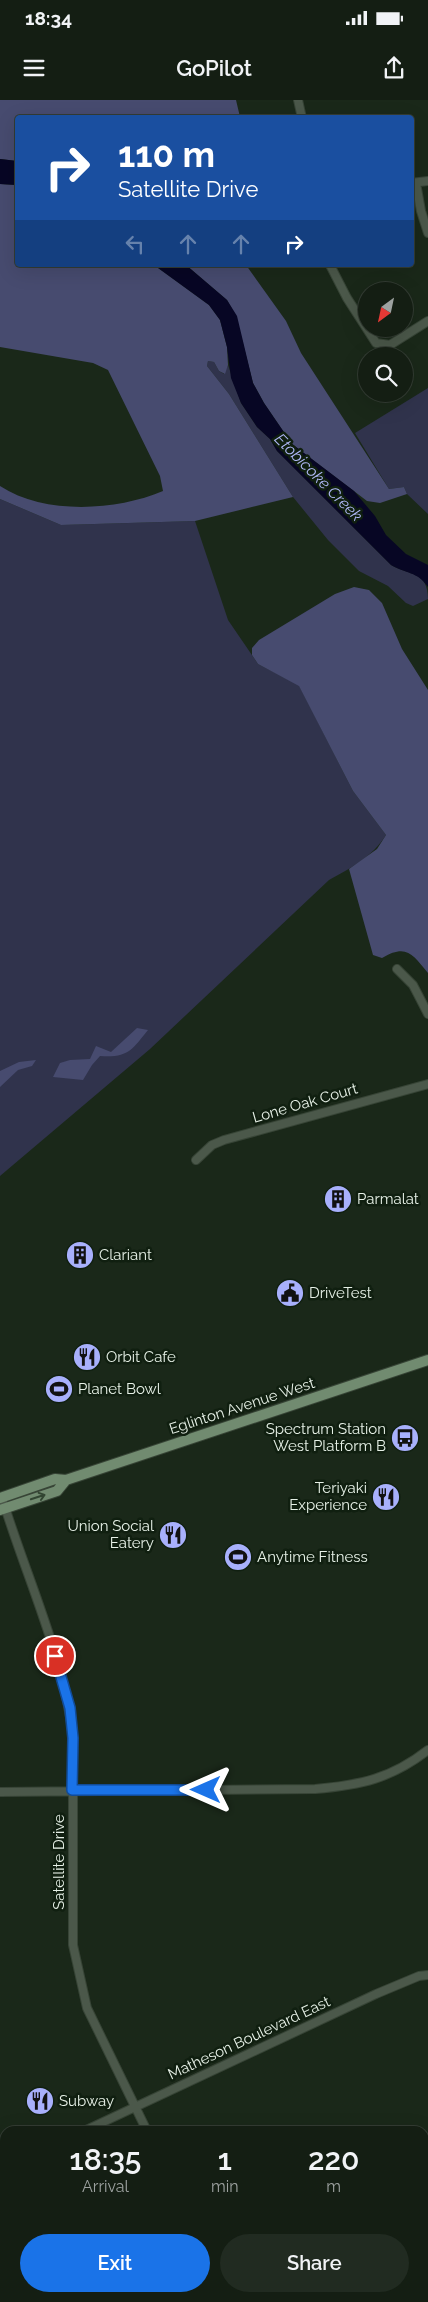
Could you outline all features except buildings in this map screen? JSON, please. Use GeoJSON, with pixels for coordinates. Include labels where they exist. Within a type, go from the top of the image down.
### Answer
{"type":"FeatureCollection","features":[{"type":"Feature","properties":{"kind":"main road","name":"Eglinton Avenue West"},"geometry":{"type":"LineString","coordinates":[[1,1498],[56,1480],[66,1480],[428,1360]]}},
{"type":"Feature","properties":{"kind":"main road","name":"Eglinton Avenue West"},"geometry":{"type":"LineString","coordinates":[[3,1509],[57,1491],[66,1480]]}},
{"type":"Feature","properties":{"kind":"street"},"geometry":{"type":"LineString","coordinates":[[298,100],[301,115]]}},
{"type":"Feature","properties":{"kind":"street"},"geometry":{"type":"LineString","coordinates":[[428,181],[414,183],[428,233]]}},
{"type":"Feature","properties":{"kind":"street"},"geometry":{"type":"LineString","coordinates":[[331,267],[347,298],[376,344],[390,346],[428,321]]}},
{"type":"Feature","properties":{"kind":"street"},"geometry":{"type":"LineString","coordinates":[[397,969],[413,985],[428,1014]]}},
{"type":"Feature","properties":{"kind":"street","name":"Lone Oak Court"},"geometry":{"type":"LineString","coordinates":[[196,1160],[212,1145],[224,1140],[428,1084]]}},
{"type":"Feature","properties":{"kind":"street","name":"Satellite Drive"},"geometry":{"type":"LineString","coordinates":[[1,1498],[3,1509],[55,1656],[70,1708],[73,1738],[74,1945],[78,1971],[88,2008],[145,2126]]}},
{"type":"Feature","properties":{"kind":"street"},"geometry":{"type":"LineString","coordinates":[[0,1792],[315,1789],[351,1786],[378,1779],[413,1762],[428,1750]]}},
{"type":"Feature","properties":{"kind":"street","name":"Matheson Boulevard East"},"geometry":{"type":"LineString","coordinates":[[95,2126],[376,1994],[419,1976],[428,1975]]}},
{"type":"Feature","properties":{"kind":"shaded area"},"geometry":{"type":"Polygon","coordinates":[[[0,100],[236,100],[240,115],[15,115],[15,161],[0,159],[0,100]]]}},
{"type":"Feature","properties":{"kind":"shaded area"},"geometry":{"type":"Polygon","coordinates":[[[0,184],[15,185],[15,267],[157,267],[209,305],[220,320],[227,347],[228,365],[225,374],[219,371],[214,362],[208,361],[207,366],[229,394],[293,497],[195,521],[61,525],[0,499],[0,486],[37,502],[80,507],[124,503],[163,491],[160,476],[108,370],[93,363],[0,347],[0,184]]]}},
{"type":"Feature","properties":{"kind":"shaded area"},"geometry":{"type":"Polygon","coordinates":[[[188,267],[247,267],[286,321],[301,353],[389,489],[404,487],[407,494],[380,503],[367,501],[292,444],[264,403],[253,383],[236,316],[227,300],[188,267]]]}},
{"type":"Feature","properties":{"kind":"shaded area"},"geometry":{"type":"Polygon","coordinates":[[[208,361],[214,362],[219,371],[224,374],[228,365],[241,403],[257,427],[270,439],[277,451],[391,565],[421,579],[425,583],[428,599],[413,606],[406,603],[388,586],[359,571],[328,540],[293,497],[229,394],[207,366],[208,361]]]}},
{"type":"Feature","properties":{"kind":"shaded area"},"geometry":{"type":"Polygon","coordinates":[[[428,388],[428,514],[407,494],[404,487],[389,489],[355,433],[405,402],[413,402],[413,397],[428,388]]]}},
{"type":"Feature","properties":{"kind":"shaded area"},"geometry":{"type":"Polygon","coordinates":[[[0,499],[61,525],[195,521],[228,620],[258,664],[299,685],[353,791],[386,835],[368,856],[329,880],[150,1049],[0,1176],[0,499]]]}},
{"type":"Feature","properties":{"kind":"shaded area"},"geometry":{"type":"Polygon","coordinates":[[[354,587],[369,590],[382,603],[402,649],[428,690],[428,973],[413,956],[404,951],[398,951],[382,958],[373,955],[349,869],[377,849],[386,835],[353,791],[299,686],[258,664],[252,655],[252,648],[259,640],[335,594],[354,587]]]}},
{"type":"Feature","properties":{"kind":"shaded area"},"geometry":{"type":"Polygon","coordinates":[[[137,1028],[148,1030],[133,1048],[117,1056],[100,1056],[83,1080],[53,1077],[60,1063],[70,1060],[90,1059],[96,1046],[111,1052],[137,1028]]]}},
{"type":"Feature","properties":{"kind":"shaded area"},"geometry":{"type":"Polygon","coordinates":[[[36,1060],[32,1066],[18,1070],[0,1087],[0,1071],[19,1062],[36,1060]]]}},
{"type":"Feature","properties":{"kind":"water"},"geometry":{"type":"Polygon","coordinates":[[[0,159],[15,161],[15,185],[0,184],[0,159]]]}},
{"type":"Feature","properties":{"kind":"water","name":"Etobicoke Creek"},"geometry":{"type":"Polygon","coordinates":[[[157,267],[188,267],[227,300],[237,316],[253,383],[264,403],[292,444],[354,491],[375,516],[386,535],[406,554],[428,565],[428,587],[415,575],[391,565],[277,451],[270,439],[257,427],[241,403],[231,378],[227,347],[220,320],[209,305],[157,267]]]}},
{"type":"Feature","properties":{"kind":"place","name":"Parmalat"},"geometry":{"type":"Point","coordinates":[338,1199]}},
{"type":"Feature","properties":{"kind":"place","name":"Clariant"},"geometry":{"type":"Point","coordinates":[80,1255]}},
{"type":"Feature","properties":{"kind":"place","name":"DriveTest"},"geometry":{"type":"Point","coordinates":[290,1293]}},
{"type":"Feature","properties":{"kind":"place","name":"Orbit Cafe"},"geometry":{"type":"Point","coordinates":[87,1357]}},
{"type":"Feature","properties":{"kind":"place","name":"Planet Bowl"},"geometry":{"type":"Point","coordinates":[59,1389]}},
{"type":"Feature","properties":{"kind":"place","name":"Spectrum Station West Platform B"},"geometry":{"type":"Point","coordinates":[405,1438]}},
{"type":"Feature","properties":{"kind":"place","name":"Teriyaki Experience"},"geometry":{"type":"Point","coordinates":[386,1497]}},
{"type":"Feature","properties":{"kind":"place","name":"Union Social Eatery"},"geometry":{"type":"Point","coordinates":[173,1535]}},
{"type":"Feature","properties":{"kind":"place","name":"Anytime Fitness"},"geometry":{"type":"Point","coordinates":[238,1557]}},
{"type":"Feature","properties":{"kind":"place","name":"Subway"},"geometry":{"type":"Point","coordinates":[40,2101]}},
{"type":"Feature","properties":{"kind":"route"},"geometry":{"type":"LineString","coordinates":[[55,1656],[70,1708],[73,1738],[72,1790],[206,1790]]}}]}
